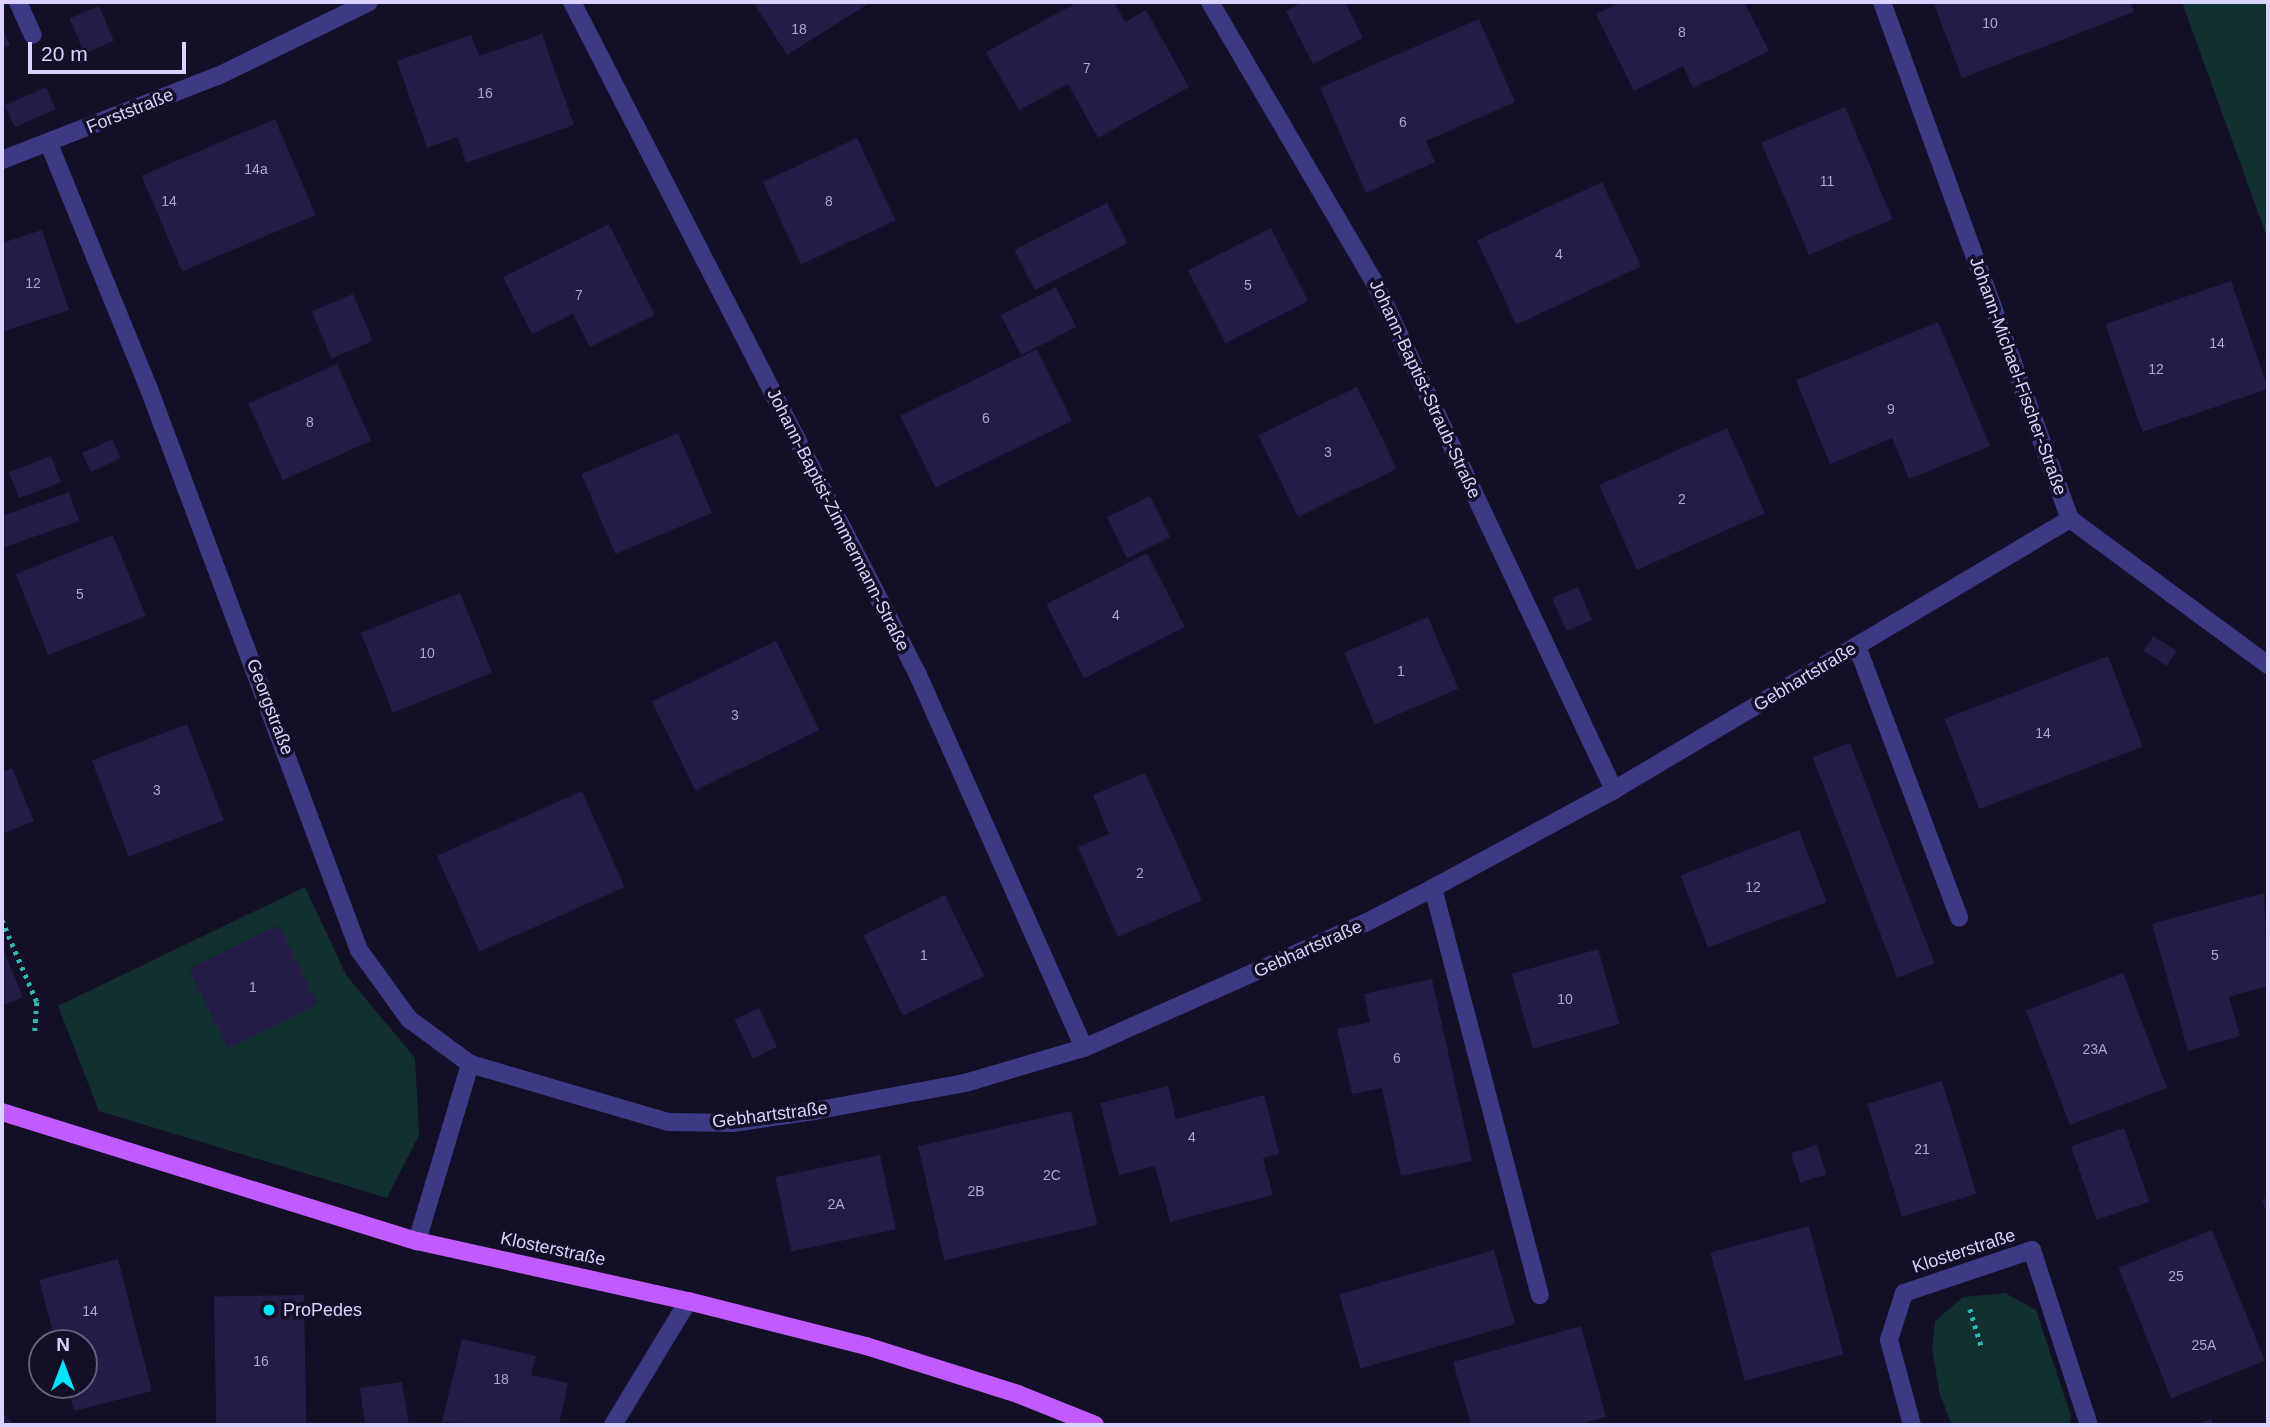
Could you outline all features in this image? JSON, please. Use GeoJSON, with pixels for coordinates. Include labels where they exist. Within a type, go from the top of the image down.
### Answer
{"type":"FeatureCollection","features":[{"type":"Feature","properties":{"kind":"main road","name":"Klosterstraße"},"geometry":{"type":"LineString","coordinates":[[2,1112],[418,1241],[688,1301],[866,1346],[1018,1394],[1095,1425]]}},
{"type":"Feature","properties":{"kind":"street"},"geometry":{"type":"LineString","coordinates":[[18,2],[33,35]]}},
{"type":"Feature","properties":{"kind":"street","name":"Forststraße"},"geometry":{"type":"LineString","coordinates":[[2,160],[49,144],[218,76],[369,2]]}},
{"type":"Feature","properties":{"kind":"street","name":"Johann-Baptist-Zimmermann-Straße"},"geometry":{"type":"LineString","coordinates":[[572,2],[918,675],[1084,1048]]}},
{"type":"Feature","properties":{"kind":"street","name":"Johann-Baptist-Straub-Straße"},"geometry":{"type":"LineString","coordinates":[[1210,2],[1374,281],[1614,790]]}},
{"type":"Feature","properties":{"kind":"street","name":"Johann-Michael-Fischer-Straße"},"geometry":{"type":"LineString","coordinates":[[1882,2],[2070,519],[2268,665]]}},
{"type":"Feature","properties":{"kind":"street","name":"Georgstraße"},"geometry":{"type":"LineString","coordinates":[[49,144],[149,389],[359,950],[409,1019],[470,1064]]}},
{"type":"Feature","properties":{"kind":"street","name":"Gebhartstraße"},"geometry":{"type":"LineString","coordinates":[[470,1064],[668,1122],[733,1123],[965,1083],[1084,1048],[1365,923],[1433,888],[1614,790],[2070,519]]}},
{"type":"Feature","properties":{"kind":"street"},"geometry":{"type":"LineString","coordinates":[[1857,646],[1959,918]]}},
{"type":"Feature","properties":{"kind":"street"},"geometry":{"type":"LineString","coordinates":[[1433,888],[1540,1295]]}},
{"type":"Feature","properties":{"kind":"street"},"geometry":{"type":"LineString","coordinates":[[418,1241],[470,1064]]}},
{"type":"Feature","properties":{"kind":"street","name":"Klosterstraße"},"geometry":{"type":"LineString","coordinates":[[1912,1425],[1889,1340],[1904,1293],[2032,1250],[2089,1425]]}},
{"type":"Feature","properties":{"kind":"street"},"geometry":{"type":"LineString","coordinates":[[613,1425],[688,1301]]}},
{"type":"Feature","properties":{"kind":"path"},"geometry":{"type":"LineString","coordinates":[[2,920],[37,1002],[35,1031]]}},
{"type":"Feature","properties":{"kind":"green space"},"geometry":{"type":"Polygon","coordinates":[[[2182,2],[2268,2],[2268,240],[2182,2]]]}},
{"type":"Feature","properties":{"kind":"green space"},"geometry":{"type":"Polygon","coordinates":[[[305,887],[346,975],[415,1058],[419,1135],[387,1198],[99,1111],[58,1006],[305,887]]]}},
{"type":"Feature","properties":{"kind":"green space"},"geometry":{"type":"Polygon","coordinates":[[[2005,1293],[2036,1310],[2071,1416],[2069,1425],[1952,1425],[1940,1395],[1932,1349],[1935,1321],[1963,1297],[2005,1293]]]}},
{"type":"Feature","properties":{"kind":"building"},"geometry":{"type":"Polygon","coordinates":[[[753,2],[871,2],[787,55],[753,2]]]}},
{"type":"Feature","properties":{"kind":"building"},"geometry":{"type":"Polygon","coordinates":[[[1078,2],[1114,2],[1125,22],[1146,10],[1189,87],[1098,138],[1068,84],[1019,110],[986,52],[1078,2]]]}},
{"type":"Feature","properties":{"kind":"building"},"geometry":{"type":"Polygon","coordinates":[[[1303,2],[1345,2],[1363,38],[1313,64],[1286,11],[1303,2]]]}},
{"type":"Feature","properties":{"kind":"building"},"geometry":{"type":"Polygon","coordinates":[[[1620,2],[1744,2],[1769,51],[1693,88],[1683,66],[1634,91],[1596,14],[1620,2]]]}},
{"type":"Feature","properties":{"kind":"building"},"geometry":{"type":"Polygon","coordinates":[[[1933,2],[2130,2],[2134,12],[1962,78],[1933,2]]]}},
{"type":"Feature","properties":{"kind":"building"},"geometry":{"type":"Polygon","coordinates":[[[99,6],[114,41],[84,53],[70,19],[99,6]]]}},
{"type":"Feature","properties":{"kind":"building"},"geometry":{"type":"Polygon","coordinates":[[[1479,19],[1515,102],[1426,141],[1435,162],[1366,193],[1320,88],[1479,19]]]}},
{"type":"Feature","properties":{"kind":"building"},"geometry":{"type":"Polygon","coordinates":[[[2,27],[10,45],[2,49],[2,27]]]}},
{"type":"Feature","properties":{"kind":"building"},"geometry":{"type":"Polygon","coordinates":[[[542,34],[574,125],[466,163],[458,137],[427,148],[397,61],[471,35],[479,56],[542,34]]]}},
{"type":"Feature","properties":{"kind":"building"},"geometry":{"type":"Polygon","coordinates":[[[46,87],[56,109],[15,127],[5,105],[46,87]]]}},
{"type":"Feature","properties":{"kind":"building"},"geometry":{"type":"Polygon","coordinates":[[[1845,107],[1893,219],[1809,255],[1761,143],[1845,107]]]}},
{"type":"Feature","properties":{"kind":"building"},"geometry":{"type":"Polygon","coordinates":[[[275,119],[316,215],[182,271],[142,176],[275,119]]]}},
{"type":"Feature","properties":{"kind":"building"},"geometry":{"type":"Polygon","coordinates":[[[857,138],[895,220],[801,264],[763,182],[857,138]]]}},
{"type":"Feature","properties":{"kind":"building"},"geometry":{"type":"Polygon","coordinates":[[[1602,182],[1641,266],[1516,325],[1477,240],[1602,182]]]}},
{"type":"Feature","properties":{"kind":"building"},"geometry":{"type":"Polygon","coordinates":[[[1107,203],[1127,243],[1035,290],[1014,250],[1107,203]]]}},
{"type":"Feature","properties":{"kind":"building"},"geometry":{"type":"Polygon","coordinates":[[[609,224],[655,315],[590,347],[573,314],[532,334],[503,277],[609,224]]]}},
{"type":"Feature","properties":{"kind":"building"},"geometry":{"type":"Polygon","coordinates":[[[1271,228],[1308,301],[1225,343],[1188,270],[1271,228]]]}},
{"type":"Feature","properties":{"kind":"building"},"geometry":{"type":"Polygon","coordinates":[[[42,230],[69,310],[2,332],[2,243],[42,230]]]}},
{"type":"Feature","properties":{"kind":"building"},"geometry":{"type":"Polygon","coordinates":[[[2231,281],[2268,389],[2142,432],[2105,324],[2231,281]]]}},
{"type":"Feature","properties":{"kind":"building"},"geometry":{"type":"Polygon","coordinates":[[[1056,287],[1076,327],[1021,355],[1001,315],[1056,287]]]}},
{"type":"Feature","properties":{"kind":"building"},"geometry":{"type":"Polygon","coordinates":[[[353,294],[373,341],[332,359],[312,312],[353,294]]]}},
{"type":"Feature","properties":{"kind":"building"},"geometry":{"type":"Polygon","coordinates":[[[1938,322],[1990,446],[1909,479],[1892,438],[1830,464],[1796,380],[1938,322]]]}},
{"type":"Feature","properties":{"kind":"building"},"geometry":{"type":"Polygon","coordinates":[[[1037,349],[1072,421],[935,488],[900,416],[1037,349]]]}},
{"type":"Feature","properties":{"kind":"building"},"geometry":{"type":"Polygon","coordinates":[[[337,364],[371,441],[283,480],[248,403],[337,364]]]}},
{"type":"Feature","properties":{"kind":"building"},"geometry":{"type":"Polygon","coordinates":[[[1357,387],[1397,469],[1298,517],[1258,435],[1357,387]]]}},
{"type":"Feature","properties":{"kind":"building"},"geometry":{"type":"Polygon","coordinates":[[[1727,428],[1765,513],[1637,570],[1599,485],[1727,428]]]}},
{"type":"Feature","properties":{"kind":"building"},"geometry":{"type":"Polygon","coordinates":[[[678,433],[712,513],[615,554],[581,474],[678,433]]]}},
{"type":"Feature","properties":{"kind":"building"},"geometry":{"type":"Polygon","coordinates":[[[112,439],[121,458],[91,472],[82,453],[112,439]]]}},
{"type":"Feature","properties":{"kind":"building"},"geometry":{"type":"Polygon","coordinates":[[[51,456],[61,482],[19,498],[9,472],[51,456]]]}},
{"type":"Feature","properties":{"kind":"building"},"geometry":{"type":"Polygon","coordinates":[[[69,492],[79,521],[2,548],[2,516],[69,492]]]}},
{"type":"Feature","properties":{"kind":"building"},"geometry":{"type":"Polygon","coordinates":[[[1150,496],[1170,537],[1127,558],[1107,517],[1150,496]]]}},
{"type":"Feature","properties":{"kind":"building"},"geometry":{"type":"Polygon","coordinates":[[[113,535],[146,616],[48,655],[16,574],[113,535]]]}},
{"type":"Feature","properties":{"kind":"building"},"geometry":{"type":"Polygon","coordinates":[[[1147,553],[1185,627],[1084,678],[1046,604],[1147,553]]]}},
{"type":"Feature","properties":{"kind":"building"},"geometry":{"type":"Polygon","coordinates":[[[1578,587],[1592,620],[1566,631],[1552,598],[1578,587]]]}},
{"type":"Feature","properties":{"kind":"building"},"geometry":{"type":"Polygon","coordinates":[[[460,593],[492,673],[393,713],[361,633],[460,593]]]}},
{"type":"Feature","properties":{"kind":"building"},"geometry":{"type":"Polygon","coordinates":[[[1428,617],[1458,689],[1375,724],[1344,653],[1428,617]]]}},
{"type":"Feature","properties":{"kind":"building"},"geometry":{"type":"Polygon","coordinates":[[[2153,636],[2177,651],[2167,666],[2143,651],[2153,636]]]}},
{"type":"Feature","properties":{"kind":"building"},"geometry":{"type":"Polygon","coordinates":[[[776,641],[819,730],[695,790],[652,701],[776,641]]]}},
{"type":"Feature","properties":{"kind":"building"},"geometry":{"type":"Polygon","coordinates":[[[2108,656],[2143,747],[1979,809],[1945,719],[2108,656]]]}},
{"type":"Feature","properties":{"kind":"building"},"geometry":{"type":"Polygon","coordinates":[[[187,724],[224,820],[129,857],[92,761],[187,724]]]}},
{"type":"Feature","properties":{"kind":"building"},"geometry":{"type":"Polygon","coordinates":[[[1850,743],[1935,963],[1897,978],[1813,757],[1850,743]]]}},
{"type":"Feature","properties":{"kind":"building"},"geometry":{"type":"Polygon","coordinates":[[[12,768],[34,821],[2,834],[2,772],[12,768]]]}},
{"type":"Feature","properties":{"kind":"building"},"geometry":{"type":"Polygon","coordinates":[[[1145,773],[1202,900],[1118,937],[1078,847],[1109,834],[1093,795],[1145,773]]]}},
{"type":"Feature","properties":{"kind":"building"},"geometry":{"type":"Polygon","coordinates":[[[582,791],[625,887],[479,952],[437,856],[582,791]]]}},
{"type":"Feature","properties":{"kind":"building"},"geometry":{"type":"Polygon","coordinates":[[[1799,830],[1827,902],[1708,947],[1680,876],[1799,830]]]}},
{"type":"Feature","properties":{"kind":"building"},"geometry":{"type":"Polygon","coordinates":[[[2264,893],[2268,986],[2229,997],[2240,1036],[2188,1051],[2152,924],[2264,893]]]}},
{"type":"Feature","properties":{"kind":"building"},"geometry":{"type":"Polygon","coordinates":[[[945,895],[984,976],[903,1016],[863,935],[945,895]]]}},
{"type":"Feature","properties":{"kind":"building"},"geometry":{"type":"Polygon","coordinates":[[[279,925],[318,1004],[228,1048],[189,969],[279,925]]]}},
{"type":"Feature","properties":{"kind":"building"},"geometry":{"type":"Polygon","coordinates":[[[1598,949],[1619,1024],[1533,1049],[1511,974],[1598,949]]]}},
{"type":"Feature","properties":{"kind":"building"},"geometry":{"type":"Polygon","coordinates":[[[4,951],[23,997],[2,1006],[2,952],[4,951]]]}},
{"type":"Feature","properties":{"kind":"building"},"geometry":{"type":"Polygon","coordinates":[[[2123,973],[2167,1088],[2070,1125],[2026,1010],[2123,973]]]}},
{"type":"Feature","properties":{"kind":"building"},"geometry":{"type":"Polygon","coordinates":[[[1432,979],[1472,1161],[1401,1176],[1382,1088],[1352,1094],[1337,1029],[1370,1022],[1364,994],[1432,979]]]}},
{"type":"Feature","properties":{"kind":"building"},"geometry":{"type":"Polygon","coordinates":[[[759,1008],[777,1047],[753,1058],[735,1019],[759,1008]]]}},
{"type":"Feature","properties":{"kind":"building"},"geometry":{"type":"Polygon","coordinates":[[[1942,1081],[1976,1194],[1902,1217],[1867,1104],[1942,1081]]]}},
{"type":"Feature","properties":{"kind":"building"},"geometry":{"type":"Polygon","coordinates":[[[1168,1086],[1176,1119],[1264,1095],[1279,1154],[1263,1158],[1273,1195],[1170,1222],[1155,1166],[1119,1175],[1100,1103],[1168,1086]]]}},
{"type":"Feature","properties":{"kind":"building"},"geometry":{"type":"Polygon","coordinates":[[[1071,1111],[1097,1225],[944,1260],[918,1146],[1071,1111]]]}},
{"type":"Feature","properties":{"kind":"building"},"geometry":{"type":"Polygon","coordinates":[[[2124,1128],[2149,1202],[2096,1220],[2071,1146],[2124,1128]]]}},
{"type":"Feature","properties":{"kind":"building"},"geometry":{"type":"Polygon","coordinates":[[[1817,1145],[1826,1175],[1800,1183],[1791,1153],[1817,1145]]]}},
{"type":"Feature","properties":{"kind":"building"},"geometry":{"type":"Polygon","coordinates":[[[880,1155],[896,1229],[791,1252],[775,1177],[880,1155]]]}},
{"type":"Feature","properties":{"kind":"building"},"geometry":{"type":"Polygon","coordinates":[[[2268,1198],[2268,1216],[2262,1200],[2268,1198]]]}},
{"type":"Feature","properties":{"kind":"building"},"geometry":{"type":"Polygon","coordinates":[[[1809,1226],[1843,1354],[1745,1381],[1710,1252],[1809,1226]]]}},
{"type":"Feature","properties":{"kind":"building"},"geometry":{"type":"Polygon","coordinates":[[[2212,1230],[2265,1361],[2171,1399],[2118,1268],[2212,1230]]]}},
{"type":"Feature","properties":{"kind":"building"},"geometry":{"type":"Polygon","coordinates":[[[1494,1250],[1515,1324],[1360,1368],[1339,1294],[1494,1250]]]}},
{"type":"Feature","properties":{"kind":"building"},"geometry":{"type":"Polygon","coordinates":[[[118,1259],[152,1391],[74,1411],[71,1399],[98,1399],[98,1329],[52,1329],[39,1280],[118,1259]]]}},
{"type":"Feature","properties":{"kind":"building"},"geometry":{"type":"Polygon","coordinates":[[[304,1295],[306,1425],[216,1425],[214,1297],[304,1295]]]}},
{"type":"Feature","properties":{"kind":"building"},"geometry":{"type":"Polygon","coordinates":[[[1581,1326],[1606,1417],[1575,1425],[1471,1425],[1453,1362],[1581,1326]]]}},
{"type":"Feature","properties":{"kind":"building"},"geometry":{"type":"Polygon","coordinates":[[[462,1339],[536,1356],[531,1375],[568,1383],[559,1425],[442,1422],[462,1339]]]}},
{"type":"Feature","properties":{"kind":"building"},"geometry":{"type":"Polygon","coordinates":[[[402,1382],[409,1425],[365,1425],[360,1388],[402,1382]]]}},
{"type":"Feature","properties":{"kind":"building"},"geometry":{"type":"Polygon","coordinates":[[[2,1412],[12,1423],[10,1425],[2,1425],[2,1412]]]}},
{"type":"Feature","properties":{"kind":"building"},"geometry":{"type":"Polygon","coordinates":[[[2211,1419],[2213,1425],[2194,1425],[2211,1419]]]}},
{"type":"Feature","properties":{"kind":"place","name":"ProPedes"},"geometry":{"type":"Point","coordinates":[269,1310]}}]}
